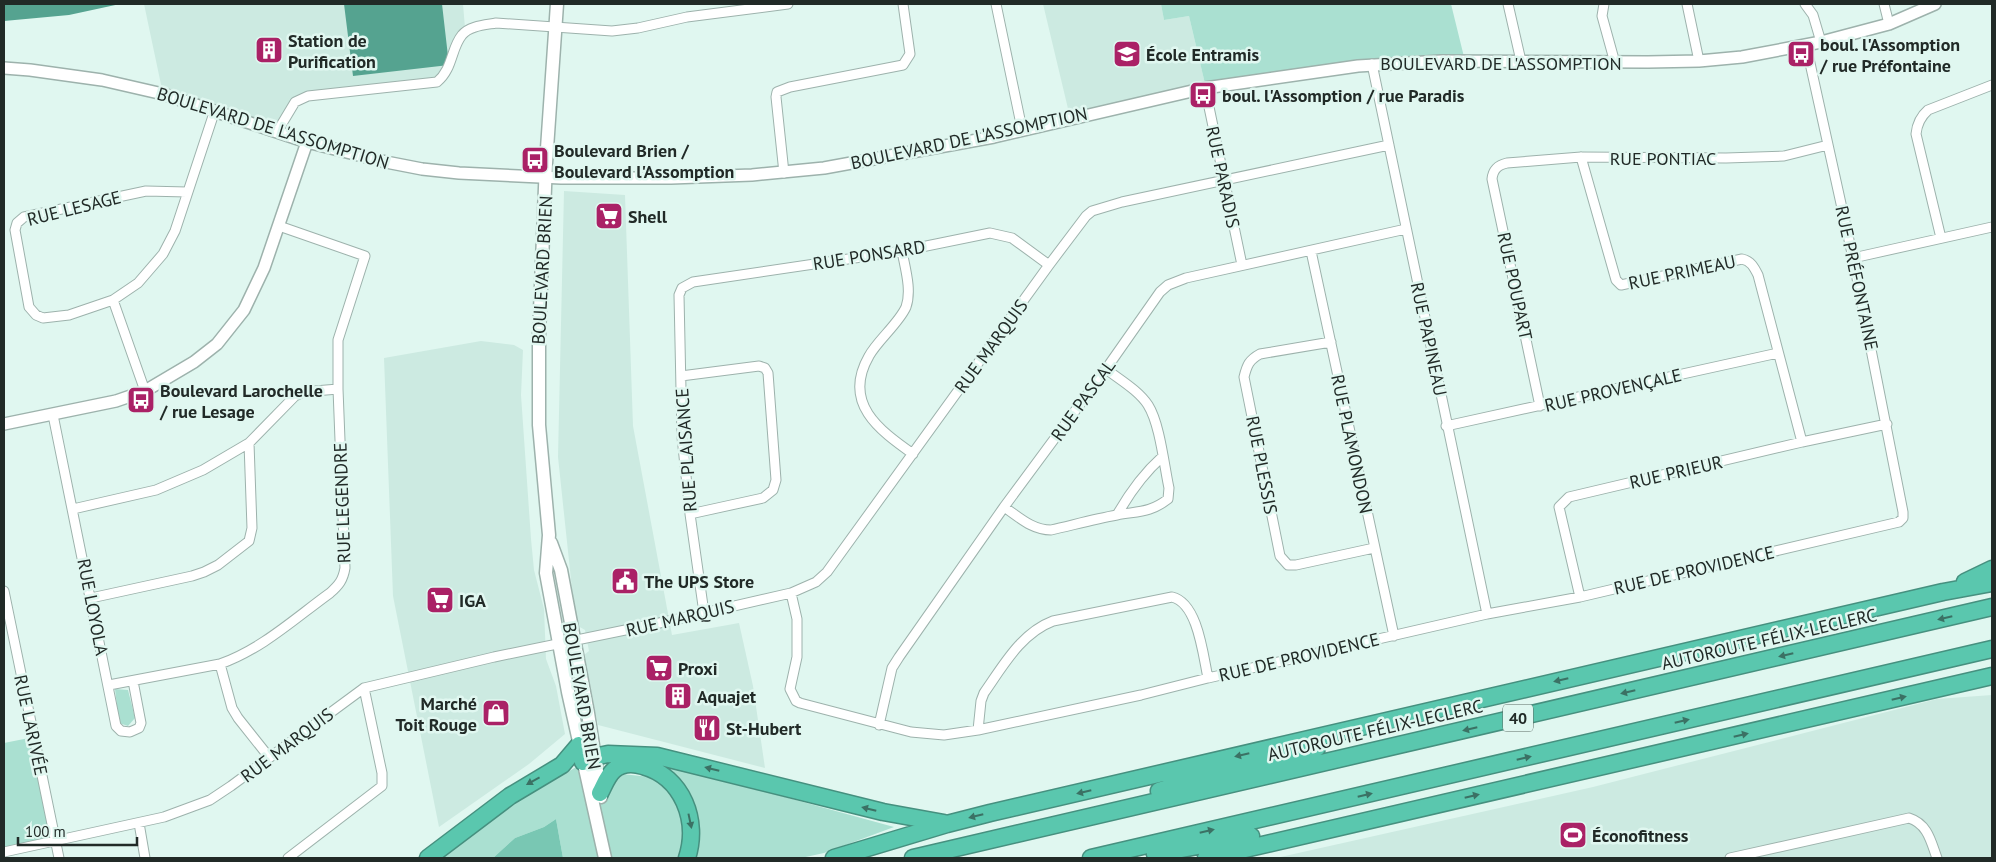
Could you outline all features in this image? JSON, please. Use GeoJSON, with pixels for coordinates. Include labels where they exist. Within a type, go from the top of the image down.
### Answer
{"type":"FeatureCollection","features":[{"type":"Feature","properties":{"kind":"highway"},"geometry":{"type":"LineString","coordinates":[[1943,592],[1992,569]]}},
{"type":"Feature","properties":{"kind":"highway"},"geometry":{"type":"LineString","coordinates":[[834,858],[947,824],[1943,592],[1992,583]]}},
{"type":"Feature","properties":{"kind":"highway","name":"AUTOROUTE FÉLIX-LECLERC"},"geometry":{"type":"LineString","coordinates":[[913,858],[1992,607]]}},
{"type":"Feature","properties":{"kind":"highway","name":"40"},"geometry":{"type":"LineString","coordinates":[[1091,858],[1992,649]]}},
{"type":"Feature","properties":{"kind":"highway"},"geometry":{"type":"LineString","coordinates":[[1206,858],[1992,676]]}},
{"type":"Feature","properties":{"kind":"highway"},"geometry":{"type":"LineString","coordinates":[[1044,827],[1196,779],[1290,756],[1460,704]]}},
{"type":"Feature","properties":{"kind":"highway"},"geometry":{"type":"LineString","coordinates":[[428,858],[510,796],[562,764],[579,745]]}},
{"type":"Feature","properties":{"kind":"highway"},"geometry":{"type":"LineString","coordinates":[[588,759],[626,754],[663,757],[883,812],[947,824]]}},
{"type":"Feature","properties":{"kind":"highway"},"geometry":{"type":"LineString","coordinates":[[600,793],[611,772],[622,766],[638,765],[663,775],[680,793],[689,816],[692,839],[687,858]]}},
{"type":"Feature","properties":{"kind":"highway"},"geometry":{"type":"LineString","coordinates":[[1131,858],[1233,840],[1323,821],[1424,807]]}},
{"type":"Feature","properties":{"kind":"main road","name":"BOULEVARD BRIEN"},"geometry":{"type":"LineString","coordinates":[[557,4],[540,288],[538,367],[541,458],[548,536],[546,573],[579,745],[588,759],[600,793],[614,858]]}},
{"type":"Feature","properties":{"kind":"main road","name":"BOULEVARD BRIEN"},"geometry":{"type":"LineString","coordinates":[[548,536],[561,570],[588,713],[588,759],[605,858]]}},
{"type":"Feature","properties":{"kind":"street"},"geometry":{"type":"LineString","coordinates":[[277,132],[295,102],[308,96],[437,82],[444,77],[462,35],[472,29],[496,23],[612,31],[687,17],[788,4]]}},
{"type":"Feature","properties":{"kind":"street"},"geometry":{"type":"LineString","coordinates":[[784,172],[777,92],[790,87],[903,65],[910,54],[903,4]]}},
{"type":"Feature","properties":{"kind":"street"},"geometry":{"type":"LineString","coordinates":[[996,4],[1022,129]]}},
{"type":"Feature","properties":{"kind":"street"},"geometry":{"type":"LineString","coordinates":[[1508,4],[1521,60]]}},
{"type":"Feature","properties":{"kind":"street"},"geometry":{"type":"LineString","coordinates":[[1604,4],[1602,16],[1615,63]]}},
{"type":"Feature","properties":{"kind":"street"},"geometry":{"type":"LineString","coordinates":[[1687,4],[1699,61]]}},
{"type":"Feature","properties":{"kind":"street"},"geometry":{"type":"LineString","coordinates":[[1805,4],[1813,15],[1822,42]]}},
{"type":"Feature","properties":{"kind":"street"},"geometry":{"type":"LineString","coordinates":[[1884,4],[1890,24]]}},
{"type":"Feature","properties":{"kind":"street","name":"BOULEVARD DE L'ASSOMPTION"},"geometry":{"type":"LineString","coordinates":[[4,68],[102,80],[184,100],[307,142],[422,169],[459,174],[633,179],[784,172],[824,168],[994,137],[1204,88],[1270,77],[1372,64],[1426,61],[1521,60],[1615,63],[1699,61],[1750,56],[1822,42],[1890,24],[1935,4]]}},
{"type":"Feature","properties":{"kind":"street","name":"RUE PRÉFONTAINE"},"geometry":{"type":"LineString","coordinates":[[1806,45],[1853,258],[1903,512]]}},
{"type":"Feature","properties":{"kind":"street","name":"RUE PAPINEAU"},"geometry":{"type":"LineString","coordinates":[[1372,64],[1446,426],[1487,614]]}},
{"type":"Feature","properties":{"kind":"street"},"geometry":{"type":"LineString","coordinates":[[1941,238],[1916,134],[1916,126],[1928,110],[1992,85]]}},
{"type":"Feature","properties":{"kind":"street","name":"RUE PARADIS"},"geometry":{"type":"LineString","coordinates":[[1204,88],[1242,266]]}},
{"type":"Feature","properties":{"kind":"street","name":"RUE LESAGE"},"geometry":{"type":"LineString","coordinates":[[187,192],[146,191],[24,217],[16,224],[15,230],[29,307],[36,315],[44,318],[69,315],[113,300],[138,283],[163,254],[175,231],[215,110]]}},
{"type":"Feature","properties":{"kind":"street"},"geometry":{"type":"LineString","coordinates":[[4,424],[116,401],[145,391],[194,362],[217,344],[244,310],[264,268],[307,142]]}},
{"type":"Feature","properties":{"kind":"street","name":"RUE MARQUIS"},"geometry":{"type":"LineString","coordinates":[[4,852],[139,823],[188,809],[210,800],[364,688],[494,657],[791,593],[816,582],[827,572],[1049,265],[1086,216],[1092,211],[1122,202],[1388,145]]}},
{"type":"Feature","properties":{"kind":"street","name":"RUE PONTIAC"},"geometry":{"type":"LineString","coordinates":[[1497,166],[1507,163],[1581,158],[1784,156],[1828,145]]}},
{"type":"Feature","properties":{"kind":"street","name":"RUE PRIMEAU"},"geometry":{"type":"LineString","coordinates":[[1581,158],[1616,280],[1621,285],[1742,259],[1748,260],[1754,266],[1802,442]]}},
{"type":"Feature","properties":{"kind":"street","name":"RUE POUPART"},"geometry":{"type":"LineString","coordinates":[[1497,166],[1492,173],[1492,179],[1540,406]]}},
{"type":"Feature","properties":{"kind":"street","name":"RUE LEGENDRE"},"geometry":{"type":"LineString","coordinates":[[109,685],[220,664],[237,658],[267,641],[330,594],[344,578],[338,340],[365,256],[279,226]]}},
{"type":"Feature","properties":{"kind":"street"},"geometry":{"type":"LineString","coordinates":[[1853,258],[1992,227]]}},
{"type":"Feature","properties":{"kind":"street","name":"RUE PASCAL"},"geometry":{"type":"LineString","coordinates":[[879,725],[892,668],[1004,507],[1106,369],[1160,292],[1168,285],[1186,278],[1406,229]]}},
{"type":"Feature","properties":{"kind":"street","name":"RUE PONSARD"},"geometry":{"type":"LineString","coordinates":[[682,288],[693,282],[902,251],[990,233],[1012,238],[1049,265]]}},
{"type":"Feature","properties":{"kind":"street"},"geometry":{"type":"LineString","coordinates":[[902,251],[908,297],[905,309],[868,356],[860,379],[861,398],[871,420],[885,435],[913,454]]}},
{"type":"Feature","properties":{"kind":"street","name":"RUE PLAMONDON"},"geometry":{"type":"LineString","coordinates":[[1311,251],[1394,636]]}},
{"type":"Feature","properties":{"kind":"street","name":"RUE PLAISANCE"},"geometry":{"type":"LineString","coordinates":[[682,288],[679,295],[682,437],[690,514],[704,613]]}},
{"type":"Feature","properties":{"kind":"street"},"geometry":{"type":"LineString","coordinates":[[113,300],[145,391]]}},
{"type":"Feature","properties":{"kind":"street","name":"RUE PLESSIS"},"geometry":{"type":"LineString","coordinates":[[1331,342],[1260,354],[1246,366],[1244,377],[1280,556],[1288,565],[1296,566],[1374,548]]}},
{"type":"Feature","properties":{"kind":"street","name":"RUE PROVENÇALE"},"geometry":{"type":"LineString","coordinates":[[1446,426],[1778,353]]}},
{"type":"Feature","properties":{"kind":"street"},"geometry":{"type":"LineString","coordinates":[[681,376],[759,366],[765,368],[768,373],[774,461],[775,486],[770,494],[763,498],[690,514]]}},
{"type":"Feature","properties":{"kind":"street"},"geometry":{"type":"LineString","coordinates":[[1004,507],[1031,526],[1041,530],[1051,530],[1117,515],[1148,511],[1168,498],[1169,488],[1154,420],[1148,405],[1137,392],[1106,369]]}},
{"type":"Feature","properties":{"kind":"street"},"geometry":{"type":"LineString","coordinates":[[73,509],[156,490],[203,470],[248,443],[294,396],[303,392],[338,389]]}},
{"type":"Feature","properties":{"kind":"street","name":"RUE LOYOLA"},"geometry":{"type":"LineString","coordinates":[[53,415],[116,726],[121,731],[130,732],[139,728],[141,723],[133,681]]}},
{"type":"Feature","properties":{"kind":"street","name":"RUE PRIEUR"},"geometry":{"type":"LineString","coordinates":[[1580,597],[1559,507],[1565,499],[1802,442],[1887,424]]}},
{"type":"Feature","properties":{"kind":"street"},"geometry":{"type":"LineString","coordinates":[[91,598],[198,574],[218,565],[249,541],[252,528],[248,443]]}},
{"type":"Feature","properties":{"kind":"street"},"geometry":{"type":"LineString","coordinates":[[1117,515],[1130,492],[1145,473],[1162,457]]}},
{"type":"Feature","properties":{"kind":"street","name":"RUE DE PROVIDENCE"},"geometry":{"type":"LineString","coordinates":[[791,593],[797,619],[797,657],[790,689],[796,701],[879,725],[911,732],[944,735],[978,730],[1141,696],[1208,678],[1487,614],[1580,597],[1899,522],[1903,518],[1903,512]]}},
{"type":"Feature","properties":{"kind":"street","name":"RUE LARIVÉE"},"geometry":{"type":"LineString","coordinates":[[4,591],[59,858]]}},
{"type":"Feature","properties":{"kind":"street"},"geometry":{"type":"LineString","coordinates":[[978,730],[980,700],[984,693],[1021,642],[1040,626],[1053,621],[1172,597],[1179,598],[1193,615],[1208,678]]}},
{"type":"Feature","properties":{"kind":"street"},"geometry":{"type":"LineString","coordinates":[[220,664],[232,708],[269,757]]}},
{"type":"Feature","properties":{"kind":"street"},"geometry":{"type":"LineString","coordinates":[[288,858],[382,786],[382,772],[364,688]]}},
{"type":"Feature","properties":{"kind":"street"},"geometry":{"type":"LineString","coordinates":[[1730,858],[1903,818],[1916,820],[1928,832],[1937,858]]}},
{"type":"Feature","properties":{"kind":"street"},"geometry":{"type":"LineString","coordinates":[[139,823],[144,858]]}},
{"type":"Feature","properties":{"kind":"shaded area"},"geometry":{"type":"Polygon","coordinates":[[[4,4],[120,4],[69,15],[4,21],[4,4]]]}},
{"type":"Feature","properties":{"kind":"shaded area"},"geometry":{"type":"Polygon","coordinates":[[[144,4],[463,4],[465,28],[437,82],[295,102],[277,132],[163,94],[144,4]]]}},
{"type":"Feature","properties":{"kind":"shaded area"},"geometry":{"type":"Polygon","coordinates":[[[344,4],[442,4],[449,65],[353,76],[344,4]]]}},
{"type":"Feature","properties":{"kind":"shaded area","name":"École Entramis"},"geometry":{"type":"Polygon","coordinates":[[[1043,4],[1161,4],[1164,20],[1189,16],[1206,88],[1070,117],[1043,4]]]}},
{"type":"Feature","properties":{"kind":"shaded area"},"geometry":{"type":"Polygon","coordinates":[[[1161,4],[1451,4],[1465,61],[1444,60],[1206,88],[1189,16],[1164,20],[1161,4]]]}},
{"type":"Feature","properties":{"kind":"shaded area"},"geometry":{"type":"Polygon","coordinates":[[[564,191],[625,195],[633,426],[672,635],[739,623],[753,686],[765,768],[598,725],[584,655],[589,651],[585,630],[578,626],[572,589],[558,457],[564,191]]]}},
{"type":"Feature","properties":{"kind":"shaded area"},"geometry":{"type":"Polygon","coordinates":[[[481,341],[514,345],[523,350],[521,395],[534,570],[544,609],[546,659],[556,686],[565,734],[529,764],[439,827],[393,596],[384,358],[481,341]]]}},
{"type":"Feature","properties":{"kind":"shaded area"},"geometry":{"type":"Polygon","coordinates":[[[115,689],[128,690],[135,718],[128,726],[119,723],[115,689]]]}},
{"type":"Feature","properties":{"kind":"shaded area"},"geometry":{"type":"Polygon","coordinates":[[[1992,695],[1992,858],[1276,858],[1593,787],[1937,699],[1992,695]]]}},
{"type":"Feature","properties":{"kind":"shaded area"},"geometry":{"type":"Polygon","coordinates":[[[34,737],[55,840],[4,852],[4,743],[34,737]]]}},
{"type":"Feature","properties":{"kind":"shaded area"},"geometry":{"type":"Polygon","coordinates":[[[657,762],[894,827],[824,853],[801,858],[563,858],[556,819],[544,827],[515,838],[493,858],[442,858],[506,808],[578,766],[584,796],[618,780],[622,774],[650,777],[657,762]]]}},
{"type":"Feature","properties":{"kind":"shaded area"},"geometry":{"type":"Polygon","coordinates":[[[556,819],[563,858],[493,858],[515,838],[544,827],[556,819]]]}},
{"type":"Feature","properties":{"kind":"place","name":"Station de Purification"},"geometry":{"type":"Point","coordinates":[269,50]}},
{"type":"Feature","properties":{"kind":"place","name":"École Entramis"},"geometry":{"type":"Point","coordinates":[1127,54]}},
{"type":"Feature","properties":{"kind":"place","name":"boul. l'Assomption / rue Préfontaine"},"geometry":{"type":"Point","coordinates":[1801,54]}},
{"type":"Feature","properties":{"kind":"place","name":"boul. l'Assomption / rue Paradis"},"geometry":{"type":"Point","coordinates":[1203,95]}},
{"type":"Feature","properties":{"kind":"place","name":"Boulevard Brien / Boulevard l'Assomption"},"geometry":{"type":"Point","coordinates":[535,160]}},
{"type":"Feature","properties":{"kind":"place","name":"Shell"},"geometry":{"type":"Point","coordinates":[609,216]}},
{"type":"Feature","properties":{"kind":"place","name":"Boulevard Larochelle / rue Lesage"},"geometry":{"type":"Point","coordinates":[141,400]}},
{"type":"Feature","properties":{"kind":"place","name":"The UPS Store"},"geometry":{"type":"Point","coordinates":[625,581]}},
{"type":"Feature","properties":{"kind":"place","name":"IGA"},"geometry":{"type":"Point","coordinates":[440,600]}},
{"type":"Feature","properties":{"kind":"place","name":"Proxi"},"geometry":{"type":"Point","coordinates":[659,668]}},
{"type":"Feature","properties":{"kind":"place","name":"Aquajet"},"geometry":{"type":"Point","coordinates":[678,696]}},
{"type":"Feature","properties":{"kind":"place","name":"Marché Toit Rouge"},"geometry":{"type":"Point","coordinates":[496,713]}},
{"type":"Feature","properties":{"kind":"place","name":"St-Hubert"},"geometry":{"type":"Point","coordinates":[707,728]}},
{"type":"Feature","properties":{"kind":"place","name":"Éconofitness"},"geometry":{"type":"Point","coordinates":[1573,835]}}]}
